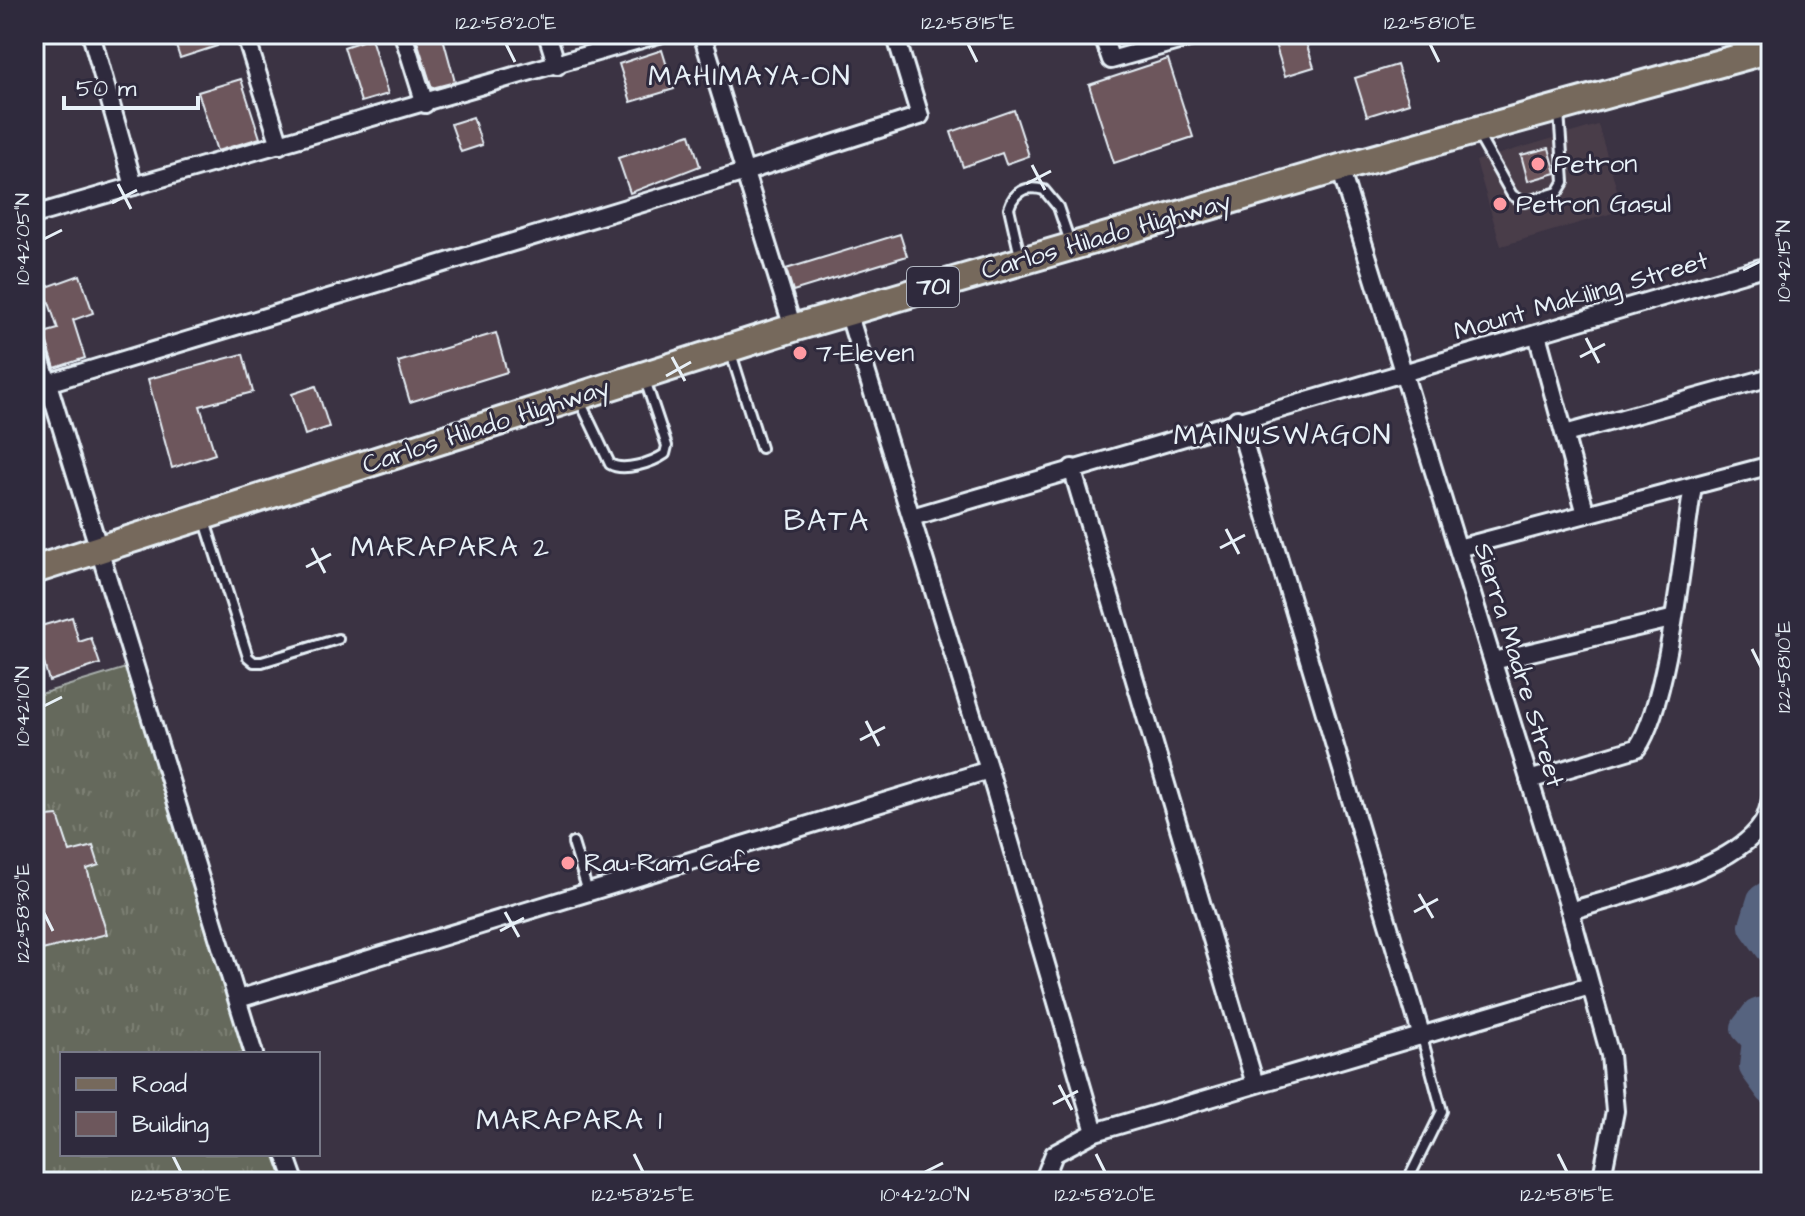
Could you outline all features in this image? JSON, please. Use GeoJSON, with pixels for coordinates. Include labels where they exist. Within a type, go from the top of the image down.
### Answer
{"type":"FeatureCollection","features":[{"type":"Feature","properties":{"kind":"main road","name":"Carlos Hilado Highway"},"geometry":{"type":"LineString","coordinates":[[34,570],[793,328],[1340,168],[1477,133],[1771,49]]}},
{"type":"Feature","properties":{"kind":"street"},"geometry":{"type":"LineString","coordinates":[[91,34],[134,186]]}},
{"type":"Feature","properties":{"kind":"street"},"geometry":{"type":"LineString","coordinates":[[245,34],[280,145]]}},
{"type":"Feature","properties":{"kind":"street"},"geometry":{"type":"LineString","coordinates":[[403,34],[425,104]]}},
{"type":"Feature","properties":{"kind":"street"},"geometry":{"type":"LineString","coordinates":[[547,34],[557,66]]}},
{"type":"Feature","properties":{"kind":"street"},"geometry":{"type":"LineString","coordinates":[[34,215],[659,34]]}},
{"type":"Feature","properties":{"kind":"street"},"geometry":{"type":"LineString","coordinates":[[702,34],[793,328]]}},
{"type":"Feature","properties":{"kind":"street"},"geometry":{"type":"LineString","coordinates":[[41,385],[920,116],[895,34]]}},
{"type":"Feature","properties":{"kind":"street"},"geometry":{"type":"LineString","coordinates":[[1102,34],[1111,60],[1203,34]]}},
{"type":"Feature","properties":{"kind":"street","name":"Sierra Madre Street"},"geometry":{"type":"LineString","coordinates":[[1340,168],[1570,911],[1610,1055],[1615,1111],[1601,1182]]}},
{"type":"Feature","properties":{"kind":"street","name":"Mount Makiling Street"},"geometry":{"type":"LineString","coordinates":[[912,517],[1237,419],[1771,265]]}},
{"type":"Feature","properties":{"kind":"street"},"geometry":{"type":"LineString","coordinates":[[848,312],[989,770],[1095,1132]]}},
{"type":"Feature","properties":{"kind":"street"},"geometry":{"type":"LineString","coordinates":[[1537,334],[1586,514]]}},
{"type":"Feature","properties":{"kind":"street"},"geometry":{"type":"LineString","coordinates":[[34,338],[41,385],[102,549],[253,1052]]}},
{"type":"Feature","properties":{"kind":"street"},"geometry":{"type":"LineString","coordinates":[[1565,434],[1771,377]]}},
{"type":"Feature","properties":{"kind":"street"},"geometry":{"type":"LineString","coordinates":[[1237,419],[1422,1037]]}},
{"type":"Feature","properties":{"kind":"street"},"geometry":{"type":"LineString","coordinates":[[1458,548],[1771,465]]}},
{"type":"Feature","properties":{"kind":"street"},"geometry":{"type":"LineString","coordinates":[[1072,468],[1255,1084]]}},
{"type":"Feature","properties":{"kind":"street"},"geometry":{"type":"LineString","coordinates":[[1529,780],[1637,748],[1647,734],[1659,690],[1693,486]]}},
{"type":"Feature","properties":{"kind":"street"},"geometry":{"type":"LineString","coordinates":[[1493,661],[1671,619]]}},
{"type":"Feature","properties":{"kind":"street"},"geometry":{"type":"LineString","coordinates":[[238,999],[989,770]]}},
{"type":"Feature","properties":{"kind":"street"},"geometry":{"type":"LineString","coordinates":[[1570,911],[1700,869],[1739,846],[1763,824],[1771,800]]}},
{"type":"Feature","properties":{"kind":"street"},"geometry":{"type":"LineString","coordinates":[[1043,1182],[1054,1154],[1095,1132],[1590,986]]}},
{"type":"Feature","properties":{"kind":"street"},"geometry":{"type":"LineString","coordinates":[[286,1156],[295,1182]]}},
{"type":"Feature","properties":{"kind":"lane"},"geometry":{"type":"LineString","coordinates":[[1477,133],[1512,195],[1524,202],[1558,192],[1564,182],[1559,109]]}},
{"type":"Feature","properties":{"kind":"lane"},"geometry":{"type":"LineString","coordinates":[[1021,261],[1009,208],[1017,193],[1025,189],[1034,187],[1050,197],[1072,246]]}},
{"type":"Feature","properties":{"kind":"lane"},"geometry":{"type":"LineString","coordinates":[[729,348],[761,448]]}},
{"type":"Feature","properties":{"kind":"lane"},"geometry":{"type":"LineString","coordinates":[[578,397],[610,464],[621,468],[657,459],[665,454],[667,446],[644,375]]}},
{"type":"Feature","properties":{"kind":"lane"},"geometry":{"type":"LineString","coordinates":[[203,517],[248,657],[262,662],[338,639]]}},
{"type":"Feature","properties":{"kind":"lane"},"geometry":{"type":"LineString","coordinates":[[573,843],[588,892]]}},
{"type":"Feature","properties":{"kind":"lane"},"geometry":{"type":"LineString","coordinates":[[1407,1182],[1442,1111],[1422,1037]]}},
{"type":"Feature","properties":{"kind":"shaded area"},"geometry":{"type":"Polygon","coordinates":[[[1598,125],[1623,210],[1501,246],[1476,161],[1598,125]]]}},
{"type":"Feature","properties":{"kind":"green space"},"geometry":{"type":"Polygon","coordinates":[[[129,667],[246,1052],[60,1052],[60,1156],[278,1156],[286,1182],[34,1182],[34,696],[129,667]]]}},
{"type":"Feature","properties":{"kind":"building"},"geometry":{"type":"Polygon","coordinates":[[[172,34],[213,34],[217,46],[180,58],[172,34]]]}},
{"type":"Feature","properties":{"kind":"building"},"geometry":{"type":"Polygon","coordinates":[[[415,34],[442,34],[455,82],[432,88],[415,34]]]}},
{"type":"Feature","properties":{"kind":"building"},"geometry":{"type":"Polygon","coordinates":[[[1272,34],[1303,34],[1314,67],[1285,76],[1272,34]]]}},
{"type":"Feature","properties":{"kind":"building"},"geometry":{"type":"Polygon","coordinates":[[[371,38],[388,94],[361,102],[344,47],[371,38]]]}},
{"type":"Feature","properties":{"kind":"building"},"geometry":{"type":"Polygon","coordinates":[[[662,50],[674,89],[631,102],[619,64],[662,50]]]}},
{"type":"Feature","properties":{"kind":"building"},"geometry":{"type":"Polygon","coordinates":[[[1168,59],[1193,137],[1114,163],[1089,85],[1168,59]]]}},
{"type":"Feature","properties":{"kind":"building"},"geometry":{"type":"Polygon","coordinates":[[[1397,65],[1409,103],[1367,116],[1355,78],[1397,65]]]}},
{"type":"Feature","properties":{"kind":"building"},"geometry":{"type":"Polygon","coordinates":[[[241,79],[260,138],[217,151],[198,92],[241,79]]]}},
{"type":"Feature","properties":{"kind":"building"},"geometry":{"type":"Polygon","coordinates":[[[1014,110],[1029,156],[1006,164],[1002,153],[963,167],[951,132],[1014,110]]]}},
{"type":"Feature","properties":{"kind":"building"},"geometry":{"type":"Polygon","coordinates":[[[473,117],[482,145],[461,152],[451,124],[473,117]]]}},
{"type":"Feature","properties":{"kind":"building"},"geometry":{"type":"Polygon","coordinates":[[[690,134],[700,166],[630,193],[618,158],[690,134]]]}},
{"type":"Feature","properties":{"kind":"building","name":"Petron"},"geometry":{"type":"Polygon","coordinates":[[[1549,148],[1556,173],[1528,181],[1521,155],[1549,148]]]}},
{"type":"Feature","properties":{"kind":"building"},"geometry":{"type":"Polygon","coordinates":[[[900,234],[907,256],[793,291],[786,269],[900,234]]]}},
{"type":"Feature","properties":{"kind":"building"},"geometry":{"type":"Polygon","coordinates":[[[80,275],[93,313],[73,320],[85,358],[55,368],[44,333],[58,329],[44,288],[80,275]]]}},
{"type":"Feature","properties":{"kind":"building"},"geometry":{"type":"Polygon","coordinates":[[[496,333],[507,372],[410,402],[398,362],[496,333]]]}},
{"type":"Feature","properties":{"kind":"building"},"geometry":{"type":"Polygon","coordinates":[[[243,354],[253,392],[200,406],[215,454],[172,468],[148,379],[243,354]]]}},
{"type":"Feature","properties":{"kind":"building"},"geometry":{"type":"Polygon","coordinates":[[[316,386],[329,427],[305,435],[292,394],[316,386]]]}},
{"type":"Feature","properties":{"kind":"building"},"geometry":{"type":"Polygon","coordinates":[[[72,617],[79,642],[91,638],[100,664],[49,681],[34,628],[72,617]]]}},
{"type":"Feature","properties":{"kind":"building"},"geometry":{"type":"Polygon","coordinates":[[[58,816],[70,852],[93,846],[99,865],[87,869],[107,934],[34,952],[34,818],[58,816]]]}},
{"type":"Feature","properties":{"kind":"waterway"},"geometry":{"type":"LineString","coordinates":[[1771,895],[1763,900],[1755,926],[1771,948]]}},
{"type":"Feature","properties":{"kind":"waterway"},"geometry":{"type":"LineString","coordinates":[[1771,1010],[1757,1015],[1747,1028],[1758,1040],[1755,1067],[1771,1089]]}},
{"type":"Feature","properties":{"kind":"place","name":"Petron"},"geometry":{"type":"Point","coordinates":[1538,164]}},
{"type":"Feature","properties":{"kind":"place","name":"Petron Gasul"},"geometry":{"type":"Point","coordinates":[1500,204]}},
{"type":"Feature","properties":{"kind":"place","name":"7-Eleven"},"geometry":{"type":"Point","coordinates":[800,353]}},
{"type":"Feature","properties":{"kind":"place","name":"Rau-Ram Cafe"},"geometry":{"type":"Point","coordinates":[568,863]}},
{"type":"Feature","properties":{"kind":"district","name":"MAHIMAYA-ON"},"geometry":{"type":"Point","coordinates":[750,76]}},
{"type":"Feature","properties":{"kind":"district","name":"MAINUSWAGON"},"geometry":{"type":"Point","coordinates":[1283,435]}},
{"type":"Feature","properties":{"kind":"district","name":"BATA"},"geometry":{"type":"Point","coordinates":[827,521]}},
{"type":"Feature","properties":{"kind":"district","name":"MARAPARA 2"},"geometry":{"type":"Point","coordinates":[451,547]}},
{"type":"Feature","properties":{"kind":"district","name":"MARAPARA 1"},"geometry":{"type":"Point","coordinates":[570,1120]}}]}
